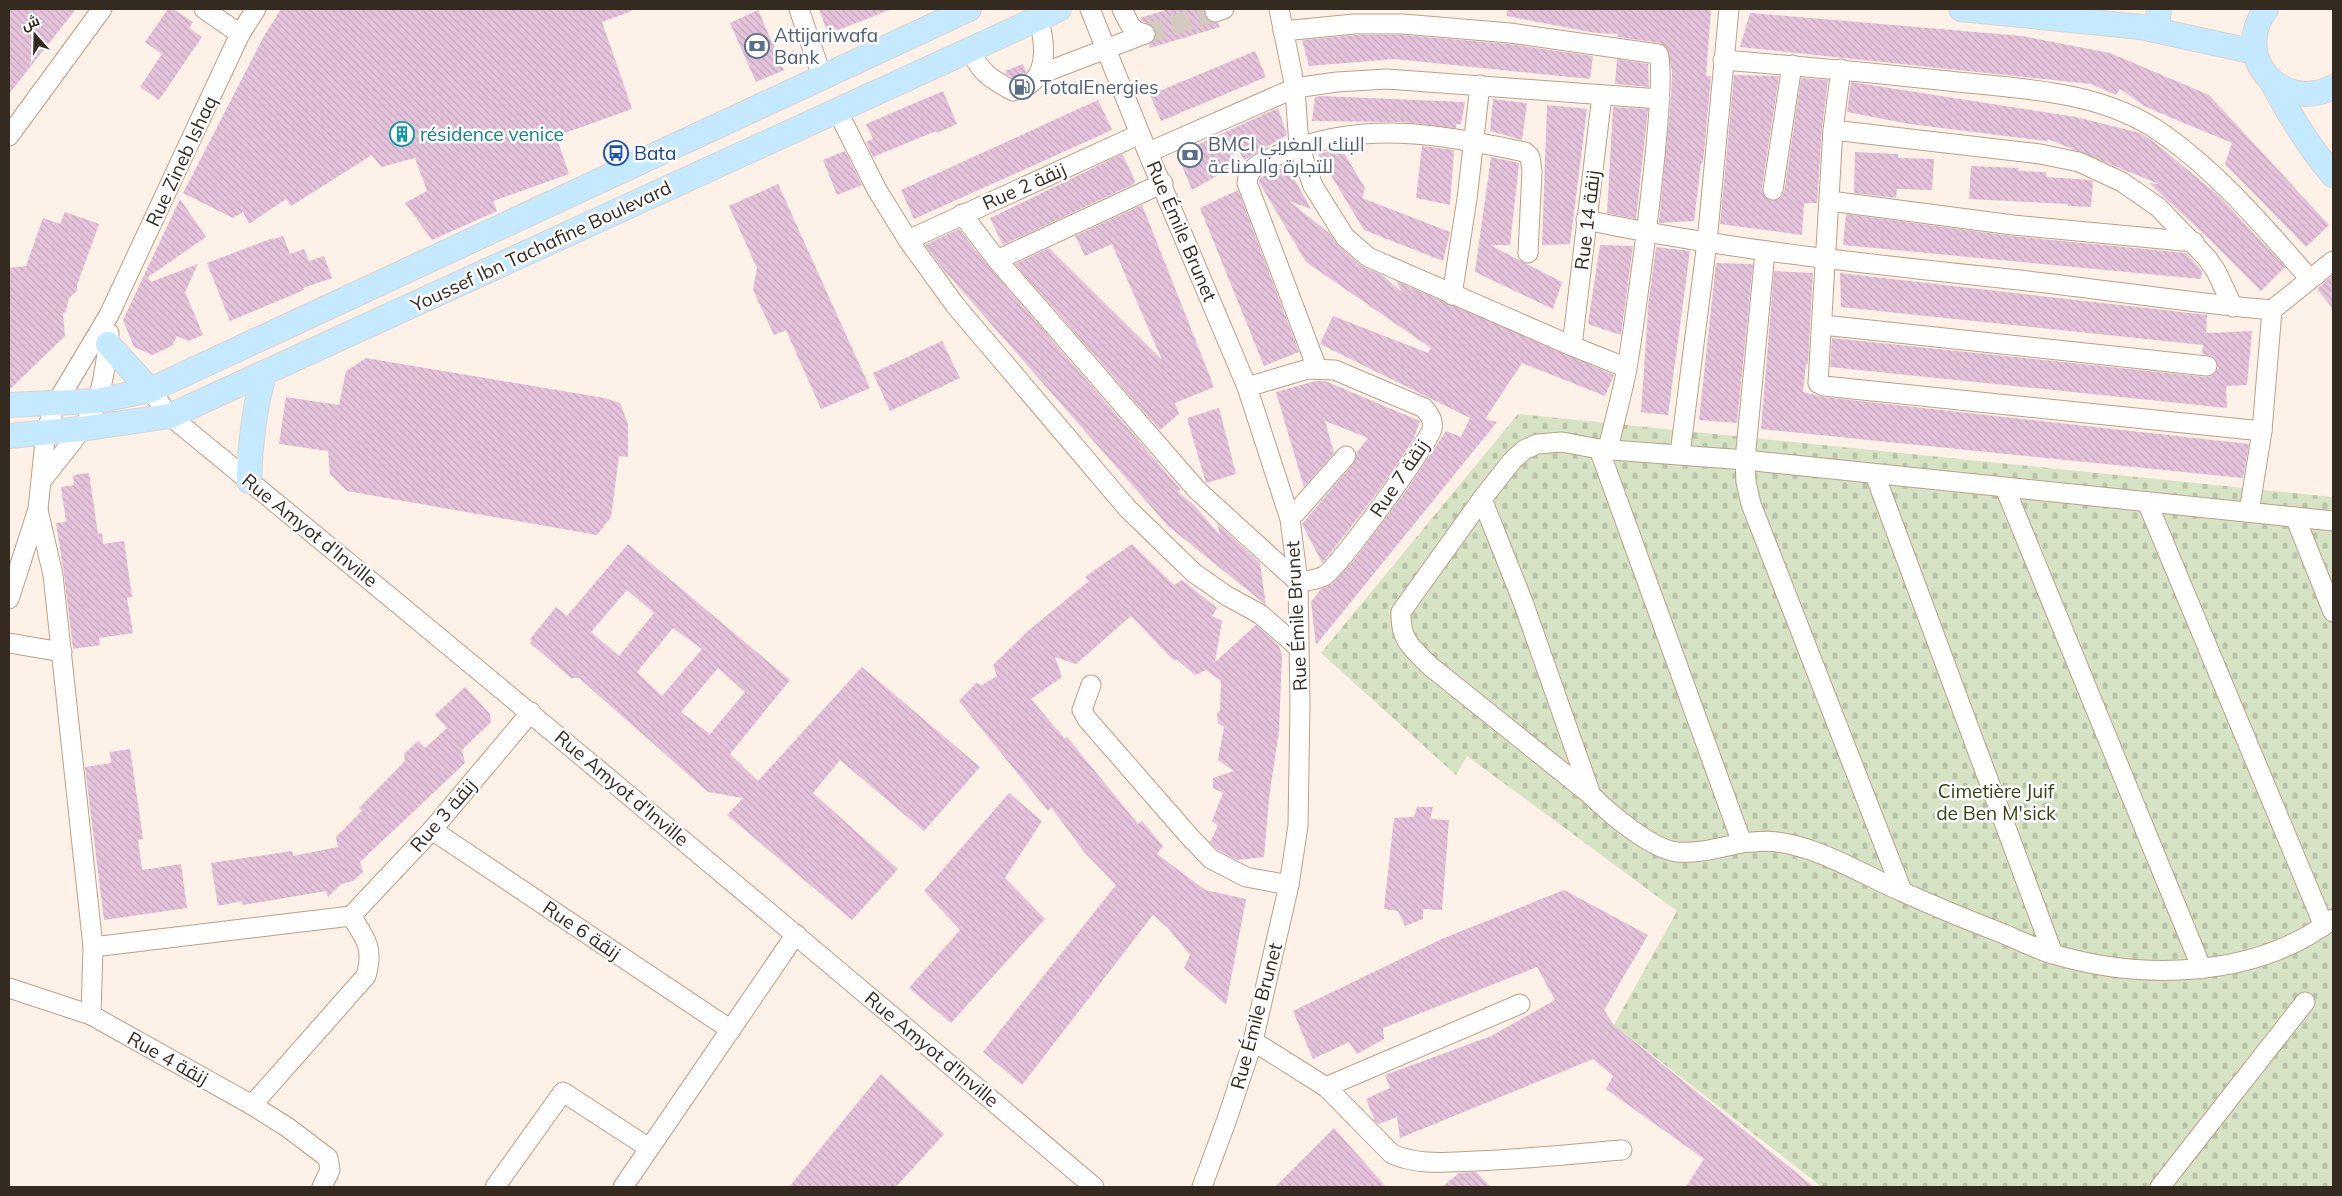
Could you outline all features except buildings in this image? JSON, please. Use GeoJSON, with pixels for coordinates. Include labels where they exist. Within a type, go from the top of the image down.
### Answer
{"type":"FeatureCollection","features":[{"type":"Feature","properties":{"kind":"main road","name":"Youssef Ibn Tachafine Boulevard"},"geometry":{"type":"LineString","coordinates":[[9,405],[97,401],[150,390],[969,9]]}},
{"type":"Feature","properties":{"kind":"main road"},"geometry":{"type":"LineString","coordinates":[[1961,9],[2150,19],[2255,52]]}},
{"type":"Feature","properties":{"kind":"main road"},"geometry":{"type":"LineString","coordinates":[[2266,9],[2260,16],[2254,34],[2255,52],[2261,68],[2272,82],[2313,152],[2333,175]]}},
{"type":"Feature","properties":{"kind":"main road","name":"Youssef Ibn Tachafine Boulevard"},"geometry":{"type":"LineString","coordinates":[[9,436],[82,429],[170,416],[1049,14]]}},
{"type":"Feature","properties":{"kind":"main road"},"geometry":{"type":"LineString","coordinates":[[2272,82],[2287,91],[2305,95],[2323,93],[2333,87]]}},
{"type":"Feature","properties":{"kind":"main road"},"geometry":{"type":"LineString","coordinates":[[108,344],[150,390]]}},
{"type":"Feature","properties":{"kind":"main road"},"geometry":{"type":"LineString","coordinates":[[249,481],[250,438],[254,409],[264,372]]}},
{"type":"Feature","properties":{"kind":"street"},"geometry":{"type":"LineString","coordinates":[[9,136],[102,9]]}},
{"type":"Feature","properties":{"kind":"street"},"geometry":{"type":"LineString","coordinates":[[204,9],[240,34]]}},
{"type":"Feature","properties":{"kind":"street","name":"Rue Zineb Ishaq"},"geometry":{"type":"LineString","coordinates":[[38,510],[46,432],[57,402],[109,314],[240,34],[256,9]]}},
{"type":"Feature","properties":{"kind":"street"},"geometry":{"type":"LineString","coordinates":[[799,9],[822,77]]}},
{"type":"Feature","properties":{"kind":"street","name":"Rue Émile Brunet"},"geometry":{"type":"LineString","coordinates":[[1090,9],[1140,134],[1163,183],[1247,387],[1290,519],[1298,582],[1300,705],[1298,826],[1289,885],[1253,1040],[1202,1187]]}},
{"type":"Feature","properties":{"kind":"street"},"geometry":{"type":"LineString","coordinates":[[1038,75],[1145,34],[1134,31],[1122,9]]}},
{"type":"Feature","properties":{"kind":"street"},"geometry":{"type":"LineString","coordinates":[[1279,9],[1295,88],[1299,146],[1313,186],[1344,237],[1368,256],[1452,295],[1626,368]]}},
{"type":"Feature","properties":{"kind":"street"},"geometry":{"type":"LineString","coordinates":[[1680,454],[1707,242],[1729,9]]}},
{"type":"Feature","properties":{"kind":"street"},"geometry":{"type":"LineString","coordinates":[[970,51],[978,66],[989,78],[1013,91],[1031,84],[1038,75],[1043,59],[1049,14]]}},
{"type":"Feature","properties":{"kind":"street"},"geometry":{"type":"LineString","coordinates":[[1283,31],[1354,24],[1403,24],[1493,31],[1656,53],[1661,60],[1660,99],[1645,233],[1626,368],[1604,449],[1742,843]]}},
{"type":"Feature","properties":{"kind":"street"},"geometry":{"type":"LineString","coordinates":[[1723,60],[1841,69],[2016,88],[2081,98],[2128,114],[2162,134],[2208,172],[2246,208],[2310,279]]}},
{"type":"Feature","properties":{"kind":"street"},"geometry":{"type":"LineString","coordinates":[[1773,190],[1792,65]]}},
{"type":"Feature","properties":{"kind":"street"},"geometry":{"type":"LineString","coordinates":[[1841,69],[1833,130],[1827,260],[1818,383],[1824,386],[2262,431]]}},
{"type":"Feature","properties":{"kind":"street"},"geometry":{"type":"LineString","coordinates":[[1149,152],[1295,88],[1337,82],[1387,79],[1660,99]]}},
{"type":"Feature","properties":{"kind":"street"},"geometry":{"type":"LineString","coordinates":[[1452,295],[1480,85]]}},
{"type":"Feature","properties":{"kind":"street","name":"Rue 14 زنقة"},"geometry":{"type":"LineString","coordinates":[[1572,346],[1602,95]]}},
{"type":"Feature","properties":{"kind":"street"},"geometry":{"type":"LineString","coordinates":[[837,110],[877,190],[908,240],[955,305],[1128,509],[1194,573],[1227,596],[1260,614],[1298,647]]}},
{"type":"Feature","properties":{"kind":"street"},"geometry":{"type":"LineString","coordinates":[[1833,130],[2040,154],[2079,162],[2130,187],[2158,207],[2194,242],[2216,271],[2233,307]]}},
{"type":"Feature","properties":{"kind":"street"},"geometry":{"type":"LineString","coordinates":[[1317,368],[1247,183],[1247,175],[1253,168],[1299,146],[1365,133],[1396,131],[1473,141],[1525,152],[1530,157],[1532,171],[1528,252]]}},
{"type":"Feature","properties":{"kind":"street","name":"Rue 2 زنقة"},"geometry":{"type":"LineString","coordinates":[[908,240],[1140,134]]}},
{"type":"Feature","properties":{"kind":"street"},"geometry":{"type":"LineString","coordinates":[[997,260],[1075,222],[1163,183]]}},
{"type":"Feature","properties":{"kind":"street"},"geometry":{"type":"LineString","coordinates":[[1830,201],[2014,225],[2194,242]]}},
{"type":"Feature","properties":{"kind":"street"},"geometry":{"type":"LineString","coordinates":[[962,214],[997,260],[1197,490],[1298,582]]}},
{"type":"Feature","properties":{"kind":"street"},"geometry":{"type":"LineString","coordinates":[[1586,220],[1645,233],[1765,252],[2272,310],[2333,261]]}},
{"type":"Feature","properties":{"kind":"street"},"geometry":{"type":"LineString","coordinates":[[1765,252],[1745,460],[1746,482],[1751,504],[1902,892]]}},
{"type":"Feature","properties":{"kind":"street"},"geometry":{"type":"LineString","coordinates":[[2249,512],[2262,431],[2272,310]]}},
{"type":"Feature","properties":{"kind":"street","name":"Rue Zineb Ishaq"},"geometry":{"type":"LineString","coordinates":[[42,480],[82,429],[97,401],[108,344],[109,314]]}},
{"type":"Feature","properties":{"kind":"street"},"geometry":{"type":"LineString","coordinates":[[1823,325],[2207,366]]}},
{"type":"Feature","properties":{"kind":"street","name":"Rue 7 زنقة"},"geometry":{"type":"LineString","coordinates":[[1247,387],[1308,369],[1335,370],[1424,408],[1432,421],[1432,429],[1409,465],[1340,561],[1324,576],[1298,582]]}},
{"type":"Feature","properties":{"kind":"street","name":"Rue Amyot d'Inville"},"geometry":{"type":"LineString","coordinates":[[150,390],[170,416],[531,712],[1094,1187]]}},
{"type":"Feature","properties":{"kind":"street"},"geometry":{"type":"LineString","coordinates":[[2146,502],[2329,922],[2291,943],[2256,957],[2202,970],[2167,972],[2118,967],[2053,954],[1902,892],[1824,854],[1776,842],[1742,843],[1698,851],[1676,852],[1647,839],[1614,818],[1591,795],[1430,666],[1407,642],[1401,627],[1401,612],[1482,499],[1512,461],[1537,444],[1562,442],[1604,449],[1745,460],[1875,475],[2249,512],[2333,521]]}},
{"type":"Feature","properties":{"kind":"street"},"geometry":{"type":"LineString","coordinates":[[1290,519],[1346,456]]}},
{"type":"Feature","properties":{"kind":"street"},"geometry":{"type":"LineString","coordinates":[[1875,475],[2053,954]]}},
{"type":"Feature","properties":{"kind":"street"},"geometry":{"type":"LineString","coordinates":[[2005,488],[2202,970]]}},
{"type":"Feature","properties":{"kind":"street"},"geometry":{"type":"LineString","coordinates":[[1482,499],[1523,602],[1591,795]]}},
{"type":"Feature","properties":{"kind":"street"},"geometry":{"type":"LineString","coordinates":[[9,599],[38,510]]}},
{"type":"Feature","properties":{"kind":"street"},"geometry":{"type":"LineString","coordinates":[[38,510],[54,575],[93,947],[91,1014]]}},
{"type":"Feature","properties":{"kind":"street"},"geometry":{"type":"LineString","coordinates":[[2295,517],[2333,612]]}},
{"type":"Feature","properties":{"kind":"street"},"geometry":{"type":"LineString","coordinates":[[9,643],[62,652]]}},
{"type":"Feature","properties":{"kind":"street"},"geometry":{"type":"LineString","coordinates":[[1091,685],[1082,710],[1087,719],[1200,848],[1211,859],[1246,877],[1289,885]]}},
{"type":"Feature","properties":{"kind":"street","name":"Rue 3 زنقة"},"geometry":{"type":"LineString","coordinates":[[351,916],[432,830],[531,712]]}},
{"type":"Feature","properties":{"kind":"street","name":"Rue 6 زنقة"},"geometry":{"type":"LineString","coordinates":[[432,830],[731,1030]]}},
{"type":"Feature","properties":{"kind":"street"},"geometry":{"type":"LineString","coordinates":[[93,947],[351,916],[365,938],[370,951],[366,976],[252,1105]]}},
{"type":"Feature","properties":{"kind":"street"},"geometry":{"type":"LineString","coordinates":[[623,1187],[796,934]]}},
{"type":"Feature","properties":{"kind":"street","name":"Rue 4 زنقة"},"geometry":{"type":"LineString","coordinates":[[9,988],[91,1014],[252,1105],[318,1149],[328,1158],[330,1170],[322,1187]]}},
{"type":"Feature","properties":{"kind":"street"},"geometry":{"type":"LineString","coordinates":[[2160,1187],[2304,1002]]}},
{"type":"Feature","properties":{"kind":"street"},"geometry":{"type":"LineString","coordinates":[[1326,1087],[1520,1004]]}},
{"type":"Feature","properties":{"kind":"street"},"geometry":{"type":"LineString","coordinates":[[1253,1040],[1326,1087],[1392,1154],[1406,1161],[1420,1163],[1513,1160],[1622,1150]]}},
{"type":"Feature","properties":{"kind":"street"},"geometry":{"type":"LineString","coordinates":[[495,1187],[563,1092],[649,1148]]}},
{"type":"Feature","properties":{"kind":"green space","name":"Cimetière Juif de Ben M'sick"},"geometry":{"type":"Polygon","coordinates":[[[1518,414],[2333,497],[2333,1187],[1822,1187],[1614,1025],[1677,911],[1467,756],[1456,775],[1321,653],[1518,414]]]}},
{"type":"Feature","properties":{"kind":"tunnel"},"geometry":{"type":"LineString","coordinates":[[1145,34],[1215,12]]}},
{"type":"Feature","properties":{"kind":"place","name":"Attijariwafa Bank"},"geometry":{"type":"Point","coordinates":[757,46]}},
{"type":"Feature","properties":{"kind":"place","name":"TotalEnergies"},"geometry":{"type":"Point","coordinates":[1022,87]}},
{"type":"Feature","properties":{"kind":"place","name":"résidence venice"},"geometry":{"type":"Point","coordinates":[402,134]}},
{"type":"Feature","properties":{"kind":"place","name":"Bata"},"geometry":{"type":"Point","coordinates":[616,153]}},
{"type":"Feature","properties":{"kind":"place","name":"BMCI البنك المغربي للتجارة والصناعة"},"geometry":{"type":"Point","coordinates":[1190,155]}}]}
